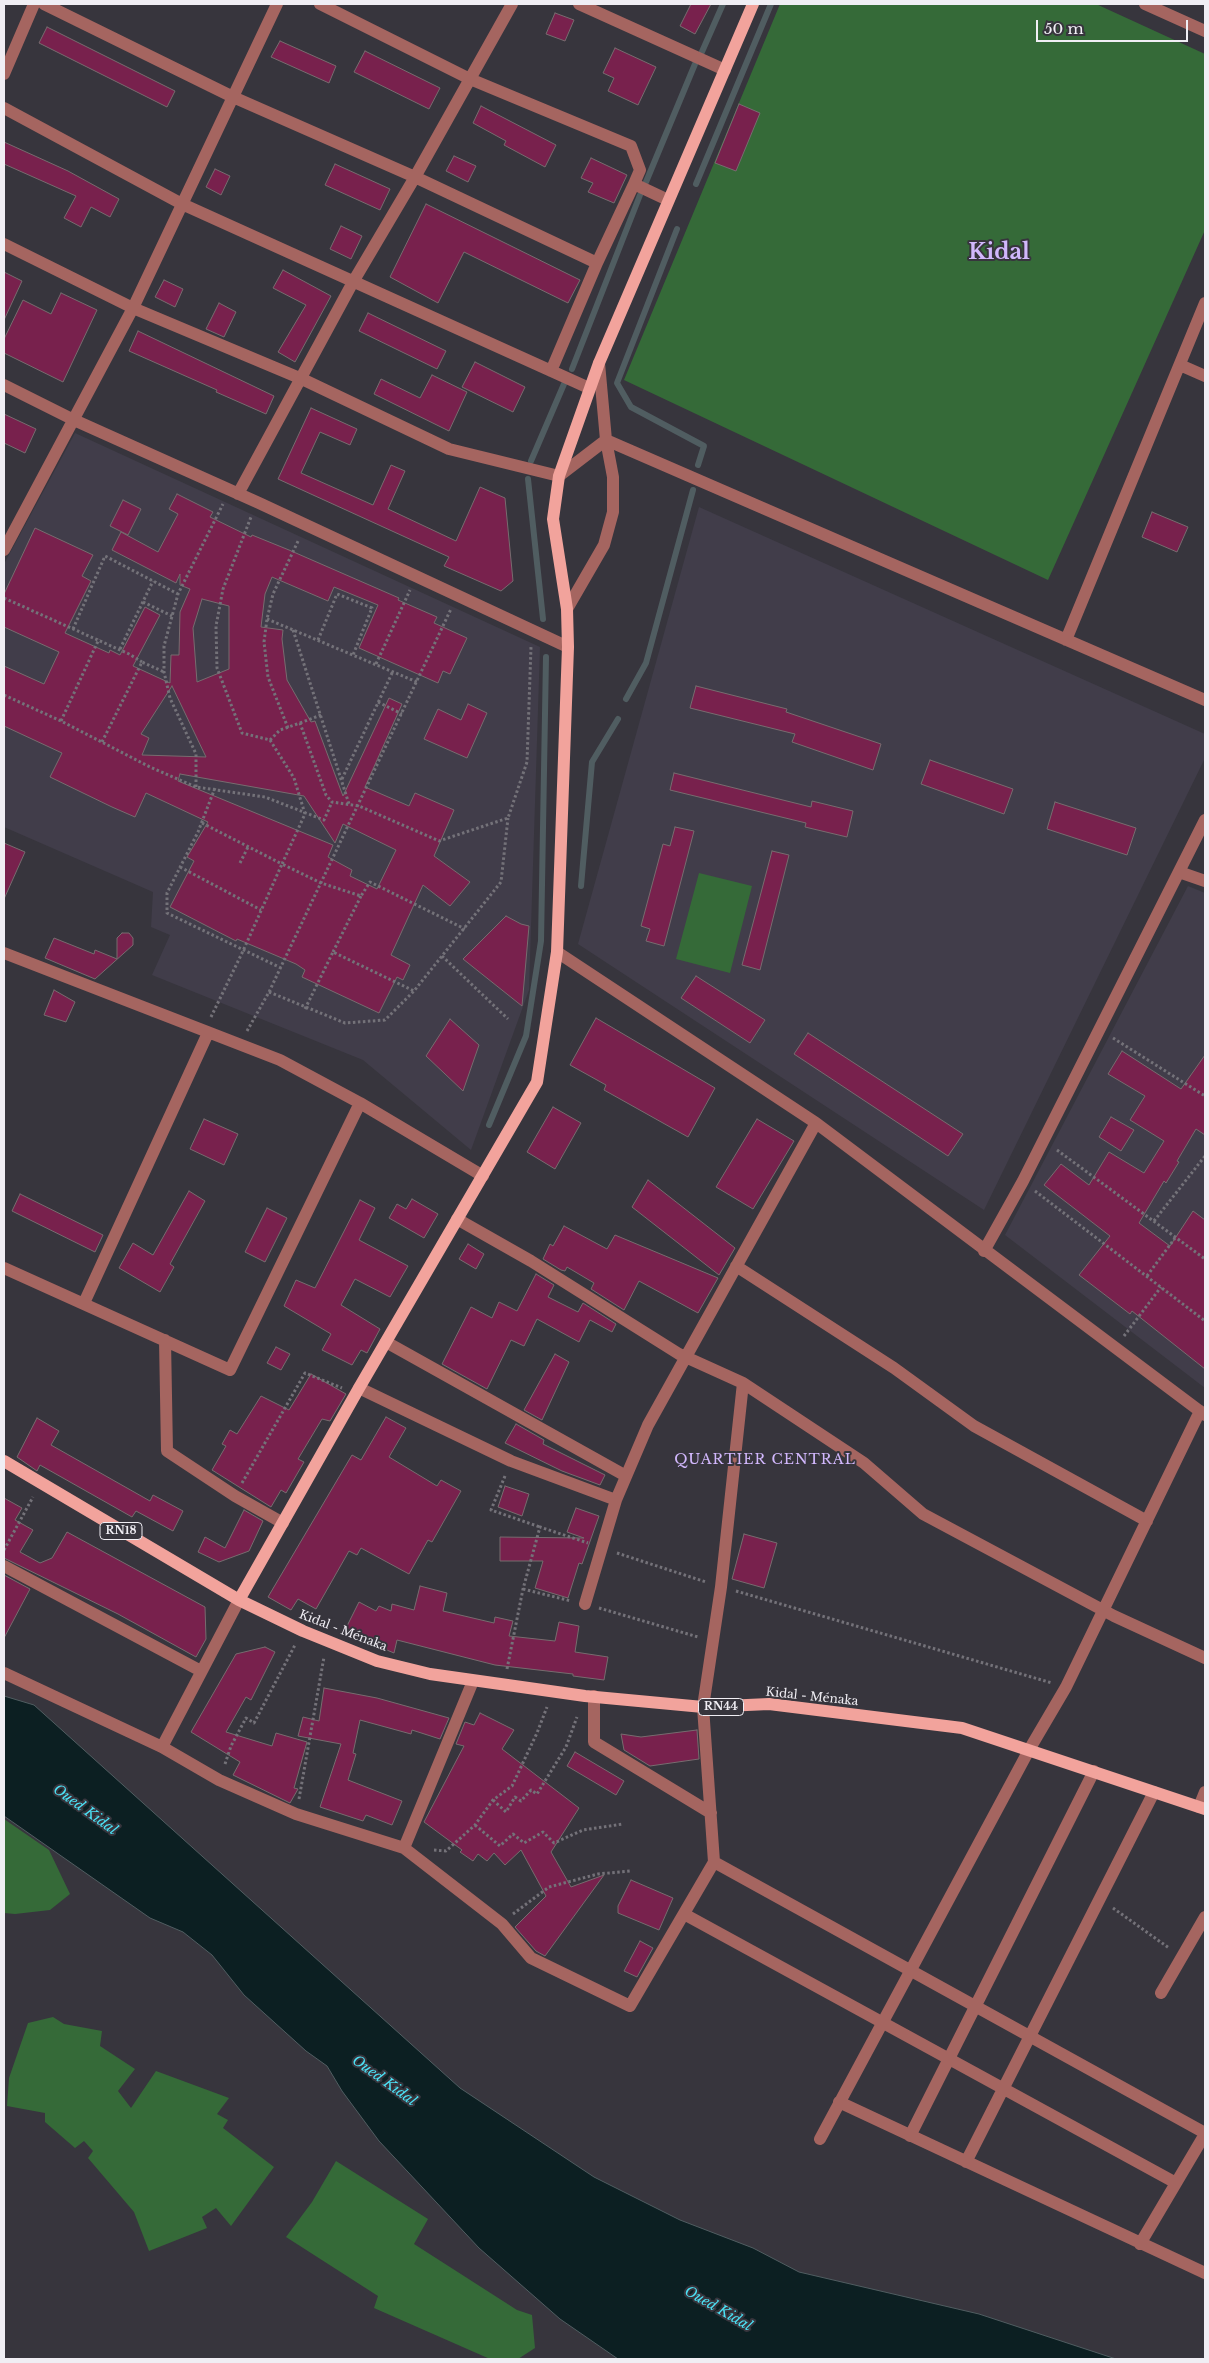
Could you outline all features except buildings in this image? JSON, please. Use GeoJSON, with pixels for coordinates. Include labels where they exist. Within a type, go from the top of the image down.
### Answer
{"type":"FeatureCollection","features":[{"type":"Feature","properties":{"kind":"main road"},"geometry":{"type":"LineString","coordinates":[[239,1600],[357,1391],[537,1082],[557,952],[568,647],[568,610],[553,519],[559,476],[599,363],[753,4]]}},
{"type":"Feature","properties":{"kind":"main road","name":"RN18"},"geometry":{"type":"LineString","coordinates":[[4,1461],[239,1600]]}},
{"type":"Feature","properties":{"kind":"main road","name":"Kidal - Ménaka"},"geometry":{"type":"LineString","coordinates":[[239,1600],[303,1631],[377,1661],[430,1674],[590,1696],[703,1708],[769,1704],[952,1727],[1094,1771],[1202,1808]]}},
{"type":"Feature","properties":{"kind":"street"},"geometry":{"type":"LineString","coordinates":[[4,74],[34,4]]}},
{"type":"Feature","properties":{"kind":"street"},"geometry":{"type":"LineString","coordinates":[[44,4],[232,96],[416,177],[597,263]]}},
{"type":"Feature","properties":{"kind":"street"},"geometry":{"type":"LineString","coordinates":[[4,550],[132,308],[276,4]]}},
{"type":"Feature","properties":{"kind":"street"},"geometry":{"type":"LineString","coordinates":[[320,4],[470,79],[631,146],[640,170],[597,263],[551,371]]}},
{"type":"Feature","properties":{"kind":"street"},"geometry":{"type":"LineString","coordinates":[[234,492],[302,379],[353,282],[416,177],[512,4]]}},
{"type":"Feature","properties":{"kind":"street"},"geometry":{"type":"LineString","coordinates":[[579,4],[725,70]]}},
{"type":"Feature","properties":{"kind":"street"},"geometry":{"type":"LineString","coordinates":[[1145,4],[1205,31]]}},
{"type":"Feature","properties":{"kind":"street"},"geometry":{"type":"LineString","coordinates":[[4,108],[182,204],[589,388]]}},
{"type":"Feature","properties":{"kind":"street"},"geometry":{"type":"LineString","coordinates":[[634,184],[668,200]]}},
{"type":"Feature","properties":{"kind":"street"},"geometry":{"type":"LineString","coordinates":[[4,244],[132,308],[302,379],[449,449],[559,476],[606,440]]}},
{"type":"Feature","properties":{"kind":"street"},"geometry":{"type":"LineString","coordinates":[[1066,640],[1205,303]]}},
{"type":"Feature","properties":{"kind":"street"},"geometry":{"type":"LineString","coordinates":[[568,610],[604,545],[614,512],[614,478],[606,440],[599,363]]}},
{"type":"Feature","properties":{"kind":"street"},"geometry":{"type":"LineString","coordinates":[[1180,365],[1205,376]]}},
{"type":"Feature","properties":{"kind":"street"},"geometry":{"type":"LineString","coordinates":[[4,385],[74,420],[259,503],[568,647]]}},
{"type":"Feature","properties":{"kind":"street"},"geometry":{"type":"LineString","coordinates":[[606,440],[1205,700]]}},
{"type":"Feature","properties":{"kind":"street"},"geometry":{"type":"LineString","coordinates":[[984,1251],[1023,1181],[1205,820]]}},
{"type":"Feature","properties":{"kind":"street"},"geometry":{"type":"LineString","coordinates":[[1179,872],[1205,881]]}},
{"type":"Feature","properties":{"kind":"street"},"geometry":{"type":"LineString","coordinates":[[557,952],[816,1124],[1203,1413],[1147,1521],[1066,1687],[1029,1750],[820,2139]]}},
{"type":"Feature","properties":{"kind":"street"},"geometry":{"type":"LineString","coordinates":[[4,953],[280,1060],[360,1103],[483,1176]]}},
{"type":"Feature","properties":{"kind":"street"},"geometry":{"type":"LineString","coordinates":[[84,1303],[206,1032]]}},
{"type":"Feature","properties":{"kind":"street"},"geometry":{"type":"LineString","coordinates":[[4,1268],[230,1370],[360,1103]]}},
{"type":"Feature","properties":{"kind":"street"},"geometry":{"type":"LineString","coordinates":[[584,1604],[616,1500],[648,1425],[816,1124]]}},
{"type":"Feature","properties":{"kind":"street"},"geometry":{"type":"LineString","coordinates":[[457,1219],[531,1261],[686,1356],[743,1384],[864,1463],[923,1514],[1114,1616],[1205,1658]]}},
{"type":"Feature","properties":{"kind":"street"},"geometry":{"type":"LineString","coordinates":[[736,1266],[894,1368],[974,1426],[1147,1521]]}},
{"type":"Feature","properties":{"kind":"street"},"geometry":{"type":"LineString","coordinates":[[165,1340],[167,1451],[235,1496],[283,1523]]}},
{"type":"Feature","properties":{"kind":"street"},"geometry":{"type":"LineString","coordinates":[[386,1342],[626,1476]]}},
{"type":"Feature","properties":{"kind":"street"},"geometry":{"type":"LineString","coordinates":[[4,1673],[162,1747],[219,1780],[296,1814],[404,1848],[502,1924],[530,1958],[630,2006],[714,1862],[703,1708],[721,1587],[743,1384]]}},
{"type":"Feature","properties":{"kind":"street"},"geometry":{"type":"LineString","coordinates":[[357,1391],[511,1461],[616,1500]]}},
{"type":"Feature","properties":{"kind":"street"},"geometry":{"type":"LineString","coordinates":[[4,1566],[201,1671]]}},
{"type":"Feature","properties":{"kind":"street"},"geometry":{"type":"LineString","coordinates":[[162,1747],[239,1600]]}},
{"type":"Feature","properties":{"kind":"street"},"geometry":{"type":"LineString","coordinates":[[404,1848],[473,1681]]}},
{"type":"Feature","properties":{"kind":"street"},"geometry":{"type":"LineString","coordinates":[[590,1696],[594,1742],[710,1813]]}},
{"type":"Feature","properties":{"kind":"street"},"geometry":{"type":"LineString","coordinates":[[910,2136],[1094,1771]]}},
{"type":"Feature","properties":{"kind":"street"},"geometry":{"type":"LineString","coordinates":[[966,2162],[1154,1792]]}},
{"type":"Feature","properties":{"kind":"street"},"geometry":{"type":"LineString","coordinates":[[1202,1808],[1205,1792]]}},
{"type":"Feature","properties":{"kind":"street"},"geometry":{"type":"LineString","coordinates":[[714,1862],[1205,2134],[1140,2244]]}},
{"type":"Feature","properties":{"kind":"street"},"geometry":{"type":"LineString","coordinates":[[684,1914],[1176,2183]]}},
{"type":"Feature","properties":{"kind":"street"},"geometry":{"type":"LineString","coordinates":[[1161,1993],[1205,1917]]}},
{"type":"Feature","properties":{"kind":"street"},"geometry":{"type":"LineString","coordinates":[[840,2102],[1205,2273]]}},
{"type":"Feature","properties":{"kind":"path"},"geometry":{"type":"LineString","coordinates":[[196,787],[196,754],[170,698],[164,672],[164,646],[178,594],[234,492]]}},
{"type":"Feature","properties":{"kind":"path"},"geometry":{"type":"LineString","coordinates":[[206,1032],[305,814],[294,778],[270,740],[242,733],[217,668],[216,626],[223,589],[247,525],[259,503]]}},
{"type":"Feature","properties":{"kind":"path"},"geometry":{"type":"LineString","coordinates":[[288,728],[274,697],[268,677],[264,642],[273,594],[306,525]]}},
{"type":"Feature","properties":{"kind":"path"},"geometry":{"type":"LineString","coordinates":[[73,629],[105,556],[178,594]]}},
{"type":"Feature","properties":{"kind":"path"},"geometry":{"type":"LineString","coordinates":[[376,664],[416,576]]}},
{"type":"Feature","properties":{"kind":"path"},"geometry":{"type":"LineString","coordinates":[[120,649],[153,581]]}},
{"type":"Feature","properties":{"kind":"path"},"geometry":{"type":"LineString","coordinates":[[318,640],[337,594],[372,608],[353,655]]}},
{"type":"Feature","properties":{"kind":"path"},"geometry":{"type":"LineString","coordinates":[[240,1045],[270,992],[458,595]]}},
{"type":"Feature","properties":{"kind":"path"},"geometry":{"type":"LineString","coordinates":[[4,598],[120,649],[164,672]]}},
{"type":"Feature","properties":{"kind":"path"},"geometry":{"type":"LineString","coordinates":[[143,602],[172,616]]}},
{"type":"Feature","properties":{"kind":"path"},"geometry":{"type":"LineString","coordinates":[[267,619],[417,682]]}},
{"type":"Feature","properties":{"kind":"path"},"geometry":{"type":"LineString","coordinates":[[293,630],[349,804]]}},
{"type":"Feature","properties":{"kind":"path"},"geometry":{"type":"LineString","coordinates":[[270,992],[306,1009],[345,1023],[385,1020],[414,991],[501,882],[508,818],[527,762],[532,630]]}},
{"type":"Feature","properties":{"kind":"path"},"geometry":{"type":"LineString","coordinates":[[60,721],[99,640]]}},
{"type":"Feature","properties":{"kind":"path"},"geometry":{"type":"LineString","coordinates":[[102,742],[142,662]]}},
{"type":"Feature","properties":{"kind":"path"},"geometry":{"type":"LineString","coordinates":[[342,780],[393,671]]}},
{"type":"Feature","properties":{"kind":"path"},"geometry":{"type":"LineString","coordinates":[[4,694],[150,768],[196,787],[215,788],[265,797],[324,820],[332,802]]}},
{"type":"Feature","properties":{"kind":"path"},"geometry":{"type":"LineString","coordinates":[[378,702],[402,714]]}},
{"type":"Feature","properties":{"kind":"path"},"geometry":{"type":"LineString","coordinates":[[270,740],[280,730],[321,714]]}},
{"type":"Feature","properties":{"kind":"path"},"geometry":{"type":"LineString","coordinates":[[300,723],[326,795],[332,802],[359,806],[439,840],[508,818]]}},
{"type":"Feature","properties":{"kind":"path"},"geometry":{"type":"LineString","coordinates":[[215,788],[202,823],[167,893],[167,913],[281,968]]}},
{"type":"Feature","properties":{"kind":"path"},"geometry":{"type":"LineString","coordinates":[[202,823],[321,883],[361,896]]}},
{"type":"Feature","properties":{"kind":"path"},"geometry":{"type":"LineString","coordinates":[[240,863],[248,847]]}},
{"type":"Feature","properties":{"kind":"path"},"geometry":{"type":"LineString","coordinates":[[180,867],[262,910]]}},
{"type":"Feature","properties":{"kind":"path"},"geometry":{"type":"LineString","coordinates":[[306,1009],[361,896],[370,882],[465,929]]}},
{"type":"Feature","properties":{"kind":"path"},"geometry":{"type":"LineString","coordinates":[[333,952],[414,991]]}},
{"type":"Feature","properties":{"kind":"path"},"geometry":{"type":"LineString","coordinates":[[442,956],[508,1019]]}},
{"type":"Feature","properties":{"kind":"path"},"geometry":{"type":"LineString","coordinates":[[1100,1029],[1205,1096]]}},
{"type":"Feature","properties":{"kind":"path"},"geometry":{"type":"LineString","coordinates":[[1044,1140],[1205,1259]]}},
{"type":"Feature","properties":{"kind":"path"},"geometry":{"type":"LineString","coordinates":[[1154,1222],[1205,1156]]}},
{"type":"Feature","properties":{"kind":"path"},"geometry":{"type":"LineString","coordinates":[[1023,1181],[1205,1321]]}},
{"type":"Feature","properties":{"kind":"path"},"geometry":{"type":"LineString","coordinates":[[1147,1276],[1175,1238]]}},
{"type":"Feature","properties":{"kind":"path"},"geometry":{"type":"LineString","coordinates":[[1116,1348],[1161,1287]]}},
{"type":"Feature","properties":{"kind":"path"},"geometry":{"type":"LineString","coordinates":[[235,1496],[304,1373],[357,1391]]}},
{"type":"Feature","properties":{"kind":"path"},"geometry":{"type":"LineString","coordinates":[[511,1461],[491,1510],[721,1587],[1066,1687]]}},
{"type":"Feature","properties":{"kind":"path"},"geometry":{"type":"LineString","coordinates":[[4,1550],[41,1483]]}},
{"type":"Feature","properties":{"kind":"path"},"geometry":{"type":"LineString","coordinates":[[504,1684],[523,1589],[540,1527]]}},
{"type":"Feature","properties":{"kind":"path"},"geometry":{"type":"LineString","coordinates":[[523,1589],[584,1604],[713,1641]]}},
{"type":"Feature","properties":{"kind":"path"},"geometry":{"type":"LineString","coordinates":[[219,1780],[231,1746],[246,1718],[254,1723],[303,1631]]}},
{"type":"Feature","properties":{"kind":"path"},"geometry":{"type":"LineString","coordinates":[[296,1814],[326,1641]]}},
{"type":"Feature","properties":{"kind":"path"},"geometry":{"type":"LineString","coordinates":[[404,1848],[446,1851],[475,1825],[493,1800],[512,1786],[537,1733],[552,1691]]}},
{"type":"Feature","properties":{"kind":"path"},"geometry":{"type":"LineString","coordinates":[[493,1800],[506,1812],[515,1797],[521,1802],[532,1790],[537,1794],[566,1747],[590,1696]]}},
{"type":"Feature","properties":{"kind":"path"},"geometry":{"type":"LineString","coordinates":[[475,1825],[500,1846],[514,1834],[524,1842],[543,1832],[554,1842],[583,1830],[623,1824]]}},
{"type":"Feature","properties":{"kind":"path"},"geometry":{"type":"LineString","coordinates":[[502,1924],[522,1906],[550,1887],[598,1874],[630,1871]]}},
{"type":"Feature","properties":{"kind":"path"},"geometry":{"type":"LineString","coordinates":[[1100,1899],[1182,1957]]}},
{"type":"Feature","properties":{"kind":"shaded area"},"geometry":{"type":"Polygon","coordinates":[[[75,433],[540,647],[529,990],[471,1150],[363,1060],[152,975],[170,935],[151,927],[153,892],[4,827],[4,564],[75,433]]]}},
{"type":"Feature","properties":{"kind":"shaded area"},"geometry":{"type":"Polygon","coordinates":[[[699,507],[1205,734],[1205,758],[984,1210],[578,944],[699,507]]]}},
{"type":"Feature","properties":{"kind":"shaded area"},"geometry":{"type":"Polygon","coordinates":[[[1188,886],[1205,893],[1205,1388],[1005,1235],[1188,886]]]}},
{"type":"Feature","properties":{"kind":"green space"},"geometry":{"type":"Polygon","coordinates":[[[780,4],[1096,4],[1205,54],[1205,230],[1048,580],[624,380],[780,4]]]}},
{"type":"Feature","properties":{"kind":"green space"},"geometry":{"type":"Polygon","coordinates":[[[699,873],[752,886],[730,973],[676,959],[699,873]]]}},
{"type":"Feature","properties":{"kind":"green space"},"geometry":{"type":"Polygon","coordinates":[[[4,1819],[49,1850],[70,1894],[50,1910],[15,1914],[4,1913],[4,1819]]]}},
{"type":"Feature","properties":{"kind":"green space"},"geometry":{"type":"Polygon","coordinates":[[[53,2017],[64,2024],[102,2031],[100,2046],[135,2069],[118,2091],[131,2108],[156,2071],[229,2098],[217,2114],[228,2120],[223,2128],[274,2167],[231,2226],[216,2208],[202,2217],[207,2228],[149,2251],[134,2212],[88,2158],[93,2151],[84,2141],[75,2148],[45,2122],[45,2113],[7,2106],[9,2078],[28,2023],[53,2017]]]}},
{"type":"Feature","properties":{"kind":"green space"},"geometry":{"type":"Polygon","coordinates":[[[336,2161],[428,2219],[414,2244],[517,2310],[532,2315],[535,2348],[518,2359],[490,2359],[374,2308],[378,2296],[286,2237],[312,2202],[336,2161]]]}},
{"type":"Feature","properties":{"kind":"water","name":"Oued Kidal"},"geometry":{"type":"Polygon","coordinates":[[[4,1696],[34,1705],[460,2088],[594,2177],[680,2220],[753,2248],[799,2272],[979,2314],[1116,2359],[618,2359],[560,2319],[479,2248],[379,2141],[342,2091],[327,2066],[306,2051],[244,1995],[212,1955],[183,1932],[150,1918],[4,1816],[4,1696]]]}},
{"type":"Feature","properties":{"kind":"waterway"},"geometry":{"type":"LineString","coordinates":[[701,54],[723,4]]}},
{"type":"Feature","properties":{"kind":"waterway"},"geometry":{"type":"LineString","coordinates":[[696,184],[771,4]]}},
{"type":"Feature","properties":{"kind":"waterway"},"geometry":{"type":"LineString","coordinates":[[646,182],[695,64]]}},
{"type":"Feature","properties":{"kind":"waterway"},"geometry":{"type":"LineString","coordinates":[[572,369],[640,195]]}},
{"type":"Feature","properties":{"kind":"waterway"},"geometry":{"type":"LineString","coordinates":[[677,229],[617,383],[631,407],[704,446],[698,465]]}},
{"type":"Feature","properties":{"kind":"waterway"},"geometry":{"type":"LineString","coordinates":[[531,461],[564,384]]}},
{"type":"Feature","properties":{"kind":"waterway"},"geometry":{"type":"LineString","coordinates":[[528,479],[543,619]]}},
{"type":"Feature","properties":{"kind":"waterway"},"geometry":{"type":"LineString","coordinates":[[626,699],[646,663],[693,490]]}},
{"type":"Feature","properties":{"kind":"waterway"},"geometry":{"type":"LineString","coordinates":[[489,1125],[526,1036],[541,941],[546,657]]}},
{"type":"Feature","properties":{"kind":"waterway"},"geometry":{"type":"LineString","coordinates":[[581,886],[592,762],[618,719]]}},
{"type":"Feature","properties":{"kind":"district","name":"Kidal"},"geometry":{"type":"Point","coordinates":[999,253]}},
{"type":"Feature","properties":{"kind":"district","name":"QUARTIER CENTRAL"},"geometry":{"type":"Point","coordinates":[765,1460]}}]}
